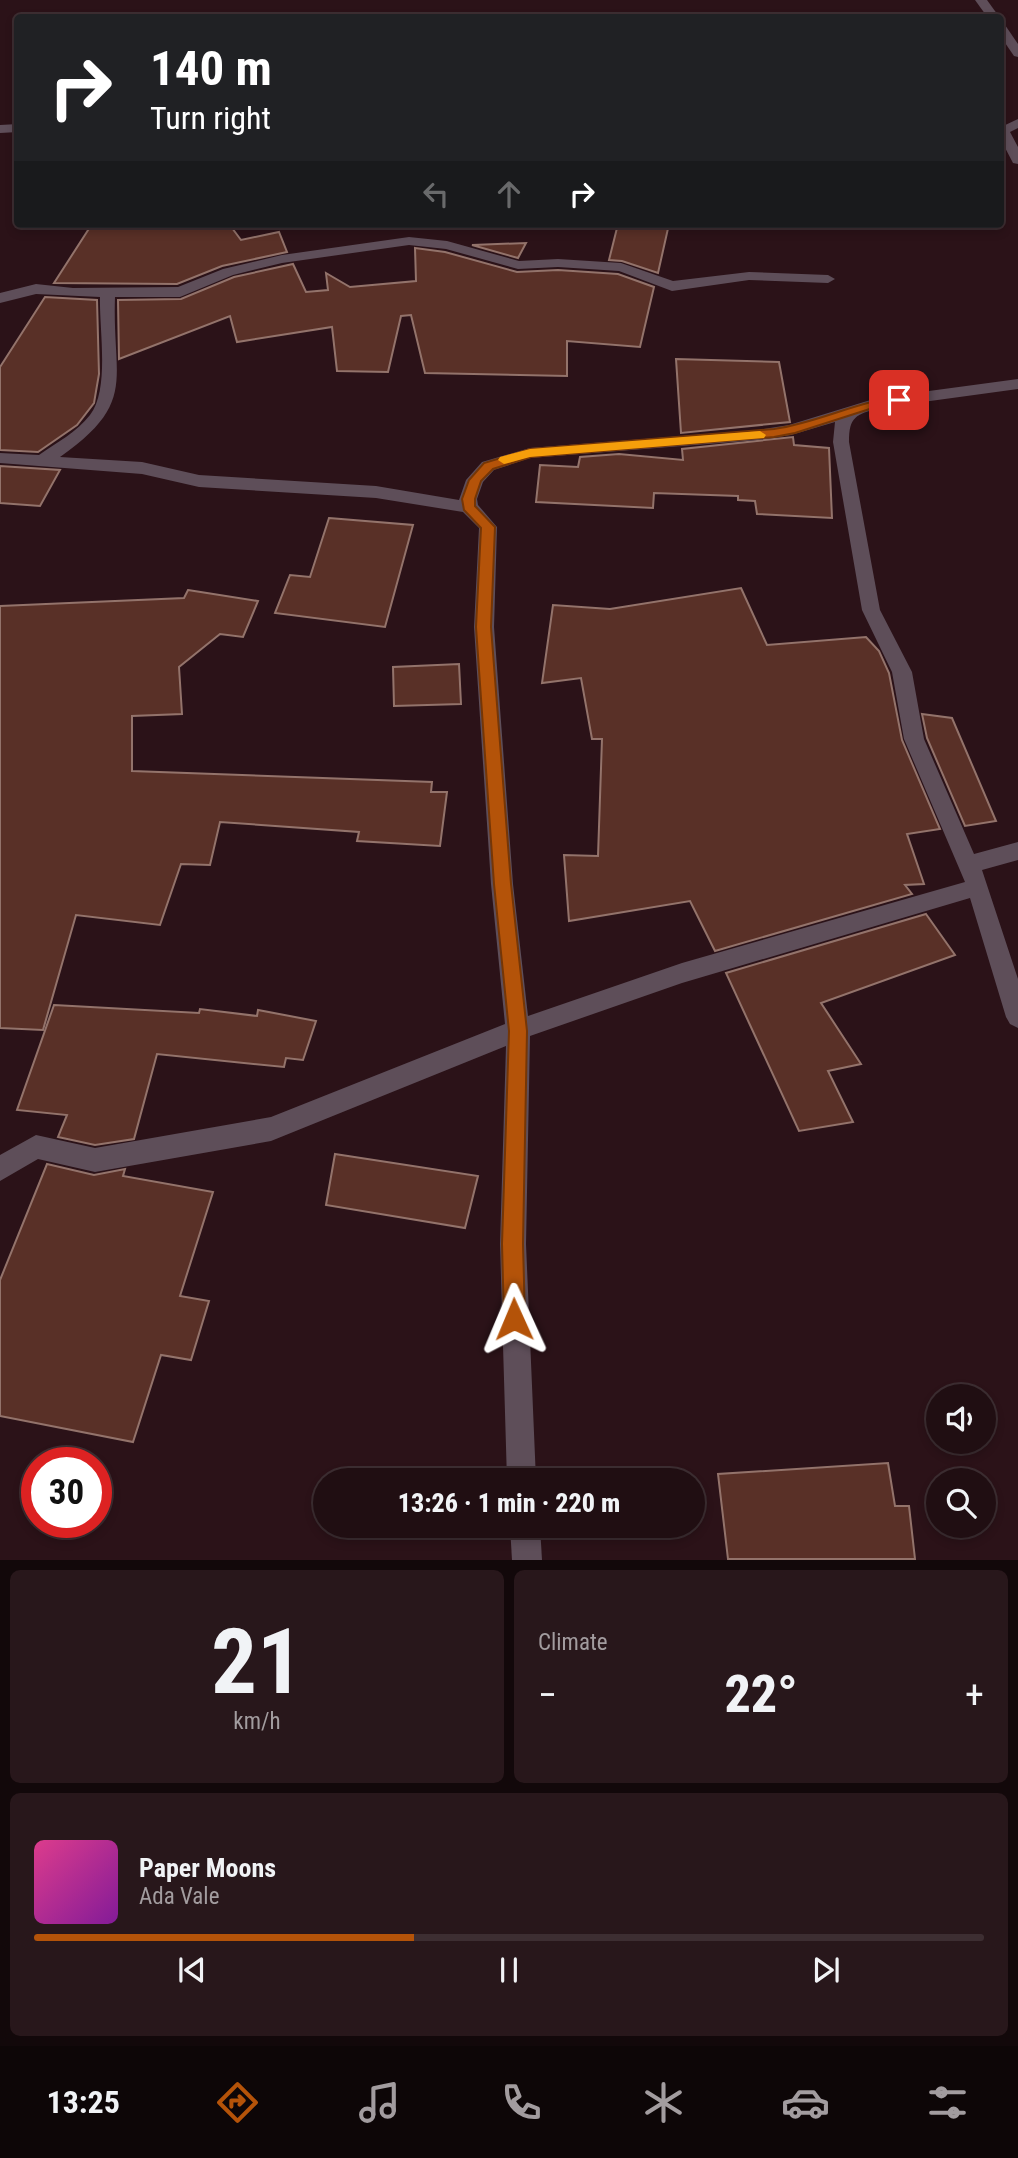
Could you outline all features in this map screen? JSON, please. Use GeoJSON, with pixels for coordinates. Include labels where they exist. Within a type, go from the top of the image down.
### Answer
{"type":"FeatureCollection","features":[{"type":"Feature","properties":{"kind":"street"},"geometry":{"type":"LineString","coordinates":[[981,0],[992,14]]}},
{"type":"Feature","properties":{"kind":"street"},"geometry":{"type":"LineString","coordinates":[[1004,32],[1018,51]]}},
{"type":"Feature","properties":{"kind":"street"},"geometry":{"type":"LineString","coordinates":[[1004,133],[1018,160]]}},
{"type":"Feature","properties":{"kind":"street"},"geometry":{"type":"LineString","coordinates":[[0,298],[36,289],[108,294],[180,292],[228,272],[282,259],[409,241],[447,246],[518,265],[558,263],[621,267],[671,286],[749,276],[828,279]]}},
{"type":"Feature","properties":{"kind":"street"},"geometry":{"type":"LineString","coordinates":[[41,462],[100,413],[106,395],[109,367],[106,319],[108,294]]}},
{"type":"Feature","properties":{"kind":"street"},"geometry":{"type":"LineString","coordinates":[[522,1468],[513,1244],[518,1031],[502,884],[484,627],[488,527],[469,507],[468,499],[475,480],[488,466],[530,453],[758,435],[791,430],[877,403],[1018,384]]}},
{"type":"Feature","properties":{"kind":"street"},"geometry":{"type":"LineString","coordinates":[[852,411],[841,425],[841,442],[871,610],[902,672],[914,739],[978,887],[1018,1017]]}},
{"type":"Feature","properties":{"kind":"street"},"geometry":{"type":"LineString","coordinates":[[0,458],[142,468],[199,481],[376,492],[469,507]]}},
{"type":"Feature","properties":{"kind":"street"},"geometry":{"type":"LineString","coordinates":[[969,864],[1018,852]]}},
{"type":"Feature","properties":{"kind":"street"},"geometry":{"type":"LineString","coordinates":[[0,1169],[36,1147],[95,1160],[271,1129],[518,1031],[682,973],[978,887]]}},
{"type":"Feature","properties":{"kind":"street"},"geometry":{"type":"LineString","coordinates":[[526,1538],[527,1559]]}},
{"type":"Feature","properties":{"kind":"building"},"geometry":{"type":"Polygon","coordinates":[[[89,228],[232,228],[241,240],[279,232],[287,252],[222,266],[177,284],[54,283],[89,228]]]}},
{"type":"Feature","properties":{"kind":"building"},"geometry":{"type":"Polygon","coordinates":[[[617,228],[668,228],[658,273],[622,261],[609,260],[617,228]]]}},
{"type":"Feature","properties":{"kind":"building"},"geometry":{"type":"Polygon","coordinates":[[[526,243],[518,258],[472,245],[526,243]]]}},
{"type":"Feature","properties":{"kind":"building"},"geometry":{"type":"Polygon","coordinates":[[[415,248],[445,252],[517,272],[558,270],[618,274],[654,287],[640,347],[567,341],[567,376],[425,373],[411,315],[401,316],[388,372],[337,371],[332,327],[237,342],[230,316],[119,359],[118,300],[181,299],[234,277],[293,264],[306,292],[328,290],[326,273],[350,287],[416,281],[415,248]]]}},
{"type":"Feature","properties":{"kind":"building"},"geometry":{"type":"Polygon","coordinates":[[[45,297],[97,300],[99,374],[94,403],[77,425],[38,452],[0,450],[0,367],[45,297]]]}},
{"type":"Feature","properties":{"kind":"building"},"geometry":{"type":"Polygon","coordinates":[[[676,359],[779,362],[790,422],[681,433],[676,359]]]}},
{"type":"Feature","properties":{"kind":"building"},"geometry":{"type":"Polygon","coordinates":[[[793,437],[794,445],[829,448],[832,518],[757,514],[755,501],[738,500],[738,496],[654,493],[653,508],[536,502],[540,465],[578,467],[580,457],[619,454],[683,460],[682,449],[793,437]]]}},
{"type":"Feature","properties":{"kind":"building"},"geometry":{"type":"Polygon","coordinates":[[[0,466],[60,470],[40,506],[0,503],[0,466]]]}},
{"type":"Feature","properties":{"kind":"building"},"geometry":{"type":"Polygon","coordinates":[[[329,518],[413,525],[385,627],[275,613],[290,575],[310,577],[329,518]]]}},
{"type":"Feature","properties":{"kind":"building"},"geometry":{"type":"Polygon","coordinates":[[[741,588],[767,645],[866,637],[879,651],[889,673],[902,740],[940,829],[907,834],[924,884],[905,885],[912,894],[715,951],[690,901],[569,921],[564,855],[598,856],[602,739],[592,739],[581,678],[542,683],[553,605],[610,609],[741,588]]]}},
{"type":"Feature","properties":{"kind":"building"},"geometry":{"type":"Polygon","coordinates":[[[188,590],[258,601],[243,637],[220,634],[179,667],[182,714],[132,716],[132,771],[432,782],[431,792],[447,792],[440,846],[357,841],[359,832],[220,822],[210,865],[181,864],[160,925],[76,915],[43,1030],[0,1028],[0,606],[184,598],[188,590]]]}},
{"type":"Feature","properties":{"kind":"building"},"geometry":{"type":"Polygon","coordinates":[[[459,664],[461,704],[394,706],[393,667],[459,664]]]}},
{"type":"Feature","properties":{"kind":"building"},"geometry":{"type":"Polygon","coordinates":[[[922,714],[952,718],[996,821],[965,826],[927,738],[922,714]]]}},
{"type":"Feature","properties":{"kind":"building"},"geometry":{"type":"Polygon","coordinates":[[[926,914],[955,955],[821,1003],[861,1064],[828,1071],[853,1122],[799,1131],[726,973],[926,914]]]}},
{"type":"Feature","properties":{"kind":"building"},"geometry":{"type":"Polygon","coordinates":[[[54,1005],[199,1013],[200,1009],[257,1016],[258,1010],[316,1021],[303,1060],[286,1058],[284,1067],[157,1054],[134,1139],[95,1145],[58,1137],[67,1115],[17,1110],[54,1005]]]}},
{"type":"Feature","properties":{"kind":"building"},"geometry":{"type":"Polygon","coordinates":[[[335,1154],[478,1176],[465,1228],[326,1205],[335,1154]]]}},
{"type":"Feature","properties":{"kind":"building"},"geometry":{"type":"Polygon","coordinates":[[[47,1164],[94,1175],[125,1169],[123,1176],[213,1192],[180,1296],[209,1301],[191,1360],[161,1355],[133,1442],[0,1416],[0,1280],[47,1164]]]}},
{"type":"Feature","properties":{"kind":"building"},"geometry":{"type":"Polygon","coordinates":[[[888,1463],[895,1506],[909,1506],[915,1559],[728,1559],[718,1474],[888,1463]]]}},
{"type":"Feature","properties":{"kind":"slow traffic"},"geometry":{"type":"LineString","coordinates":[[504,460],[530,453],[760,435]]}},
{"type":"Feature","properties":{"kind":"route"},"geometry":{"type":"LineString","coordinates":[[514,1319],[518,1031],[502,884],[484,627],[488,527],[469,507],[468,499],[475,480],[488,466],[530,453],[774,433],[877,403],[899,400]]}}]}
